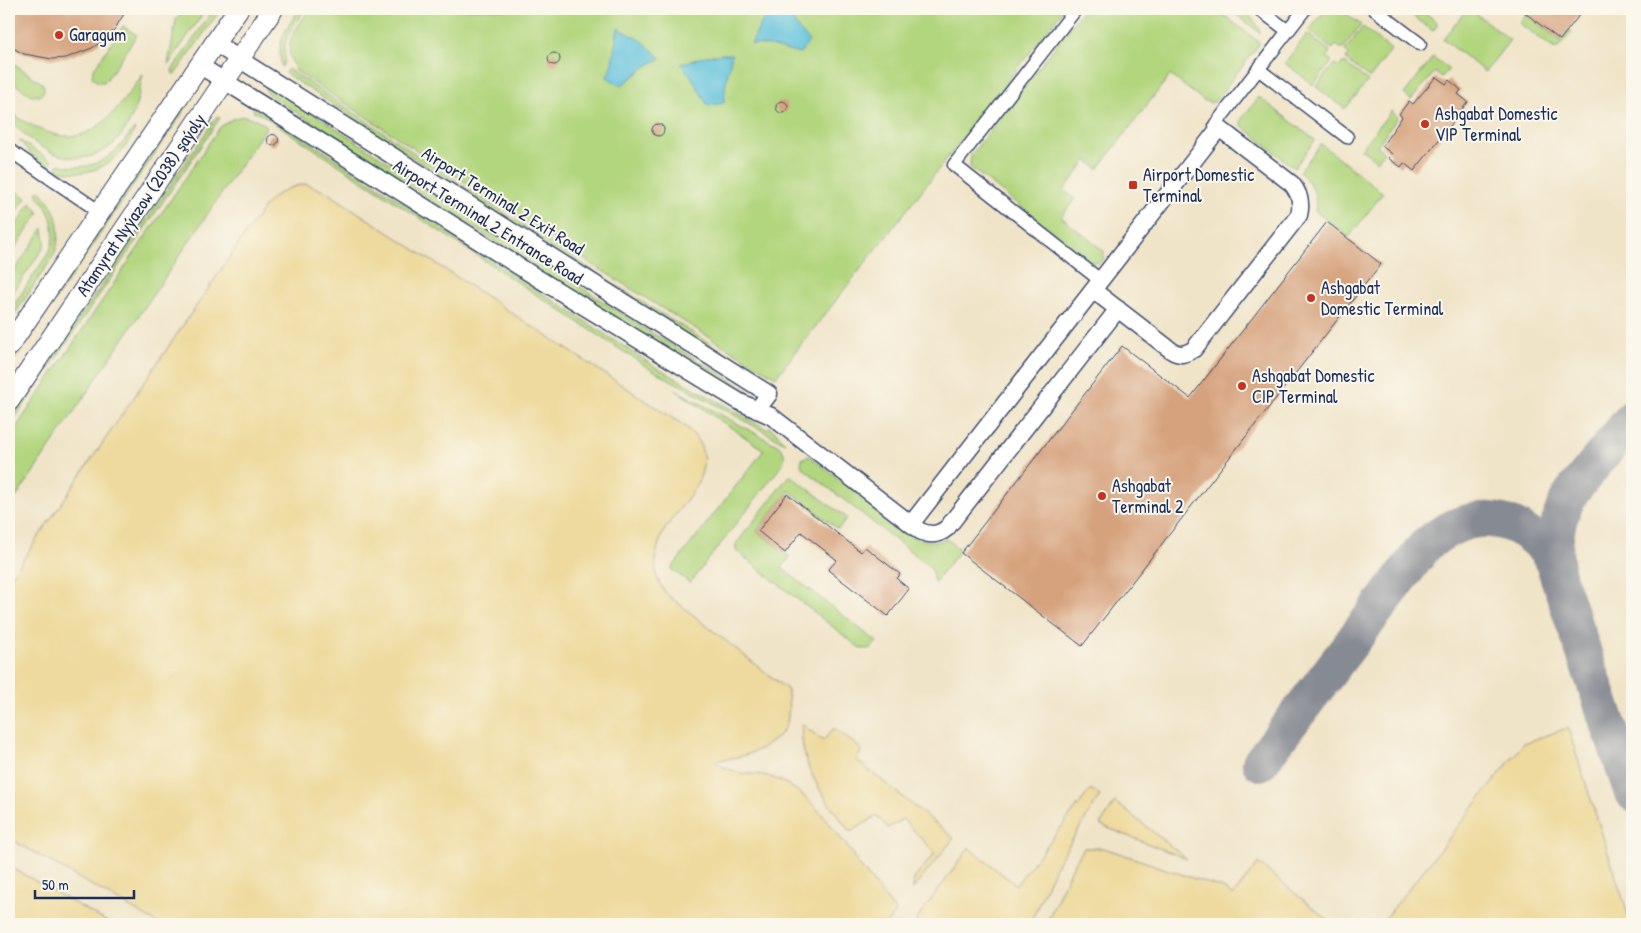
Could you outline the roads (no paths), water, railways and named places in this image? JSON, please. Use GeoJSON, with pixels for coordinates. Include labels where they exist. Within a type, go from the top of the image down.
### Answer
{"type":"FeatureCollection","features":[{"type":"Feature","properties":{"kind":"main road","name":"Atamyrat Nyýazow (2038) şaýoly"},"geometry":{"type":"LineString","coordinates":[[9,346],[238,9]]}},
{"type":"Feature","properties":{"kind":"main road","name":"Atamyrat Nyýazow (2038) şaýoly"},"geometry":{"type":"LineString","coordinates":[[9,401],[273,9]]}},
{"type":"Feature","properties":{"kind":"street"},"geometry":{"type":"LineString","coordinates":[[1076,9],[954,166],[1097,285],[1118,309],[1172,351],[1183,354],[1194,349],[1299,215],[1301,202],[1292,184],[1215,125],[1288,31],[1301,10]]}},
{"type":"Feature","properties":{"kind":"street"},"geometry":{"type":"LineString","coordinates":[[1259,9],[1288,31]]}},
{"type":"Feature","properties":{"kind":"street"},"geometry":{"type":"LineString","coordinates":[[1374,9],[1420,44]]}},
{"type":"Feature","properties":{"kind":"street","name":"Airport Terminal 2 Exit Road"},"geometry":{"type":"LineString","coordinates":[[215,43],[770,394],[757,410]]}},
{"type":"Feature","properties":{"kind":"street","name":"Airport Terminal 2 Entrance Road"},"geometry":{"type":"LineString","coordinates":[[199,65],[740,402],[771,416],[922,532],[940,533],[947,528],[1118,309]]}},
{"type":"Feature","properties":{"kind":"street"},"geometry":{"type":"LineString","coordinates":[[1258,69],[1347,137]]}},
{"type":"Feature","properties":{"kind":"street"},"geometry":{"type":"LineString","coordinates":[[911,524],[1219,128]]}},
{"type":"Feature","properties":{"kind":"street"},"geometry":{"type":"LineString","coordinates":[[9,150],[100,212]]}},
{"type":"Feature","properties":{"kind":"water"},"geometry":{"type":"Polygon","coordinates":[[[772,9],[785,9],[809,41],[800,54],[766,45],[751,44],[763,20],[772,9]]]}},
{"type":"Feature","properties":{"kind":"water"},"geometry":{"type":"Polygon","coordinates":[[[618,28],[641,40],[661,58],[648,65],[621,86],[607,77],[612,63],[618,28]]]}},
{"type":"Feature","properties":{"kind":"water"},"geometry":{"type":"Polygon","coordinates":[[[732,54],[724,103],[708,106],[691,76],[681,64],[706,56],[732,54]]]}},
{"type":"Feature","properties":{"kind":"place","name":"Garagum"},"geometry":{"type":"Point","coordinates":[59,35]}},
{"type":"Feature","properties":{"kind":"place","name":"Ashgabat Domestic VIP Terminal"},"geometry":{"type":"Point","coordinates":[1425,124]}},
{"type":"Feature","properties":{"kind":"place","name":"Airport Domestic Terminal"},"geometry":{"type":"Point","coordinates":[1133,185]}},
{"type":"Feature","properties":{"kind":"place","name":"Ashgabat Domestic Terminal"},"geometry":{"type":"Point","coordinates":[1311,298]}},
{"type":"Feature","properties":{"kind":"place","name":"Ashgabat Domestic CIP Terminal"},"geometry":{"type":"Point","coordinates":[1242,386]}},
{"type":"Feature","properties":{"kind":"place","name":"Ashgabat Terminal 2"},"geometry":{"type":"Point","coordinates":[1102,496]}}]}
